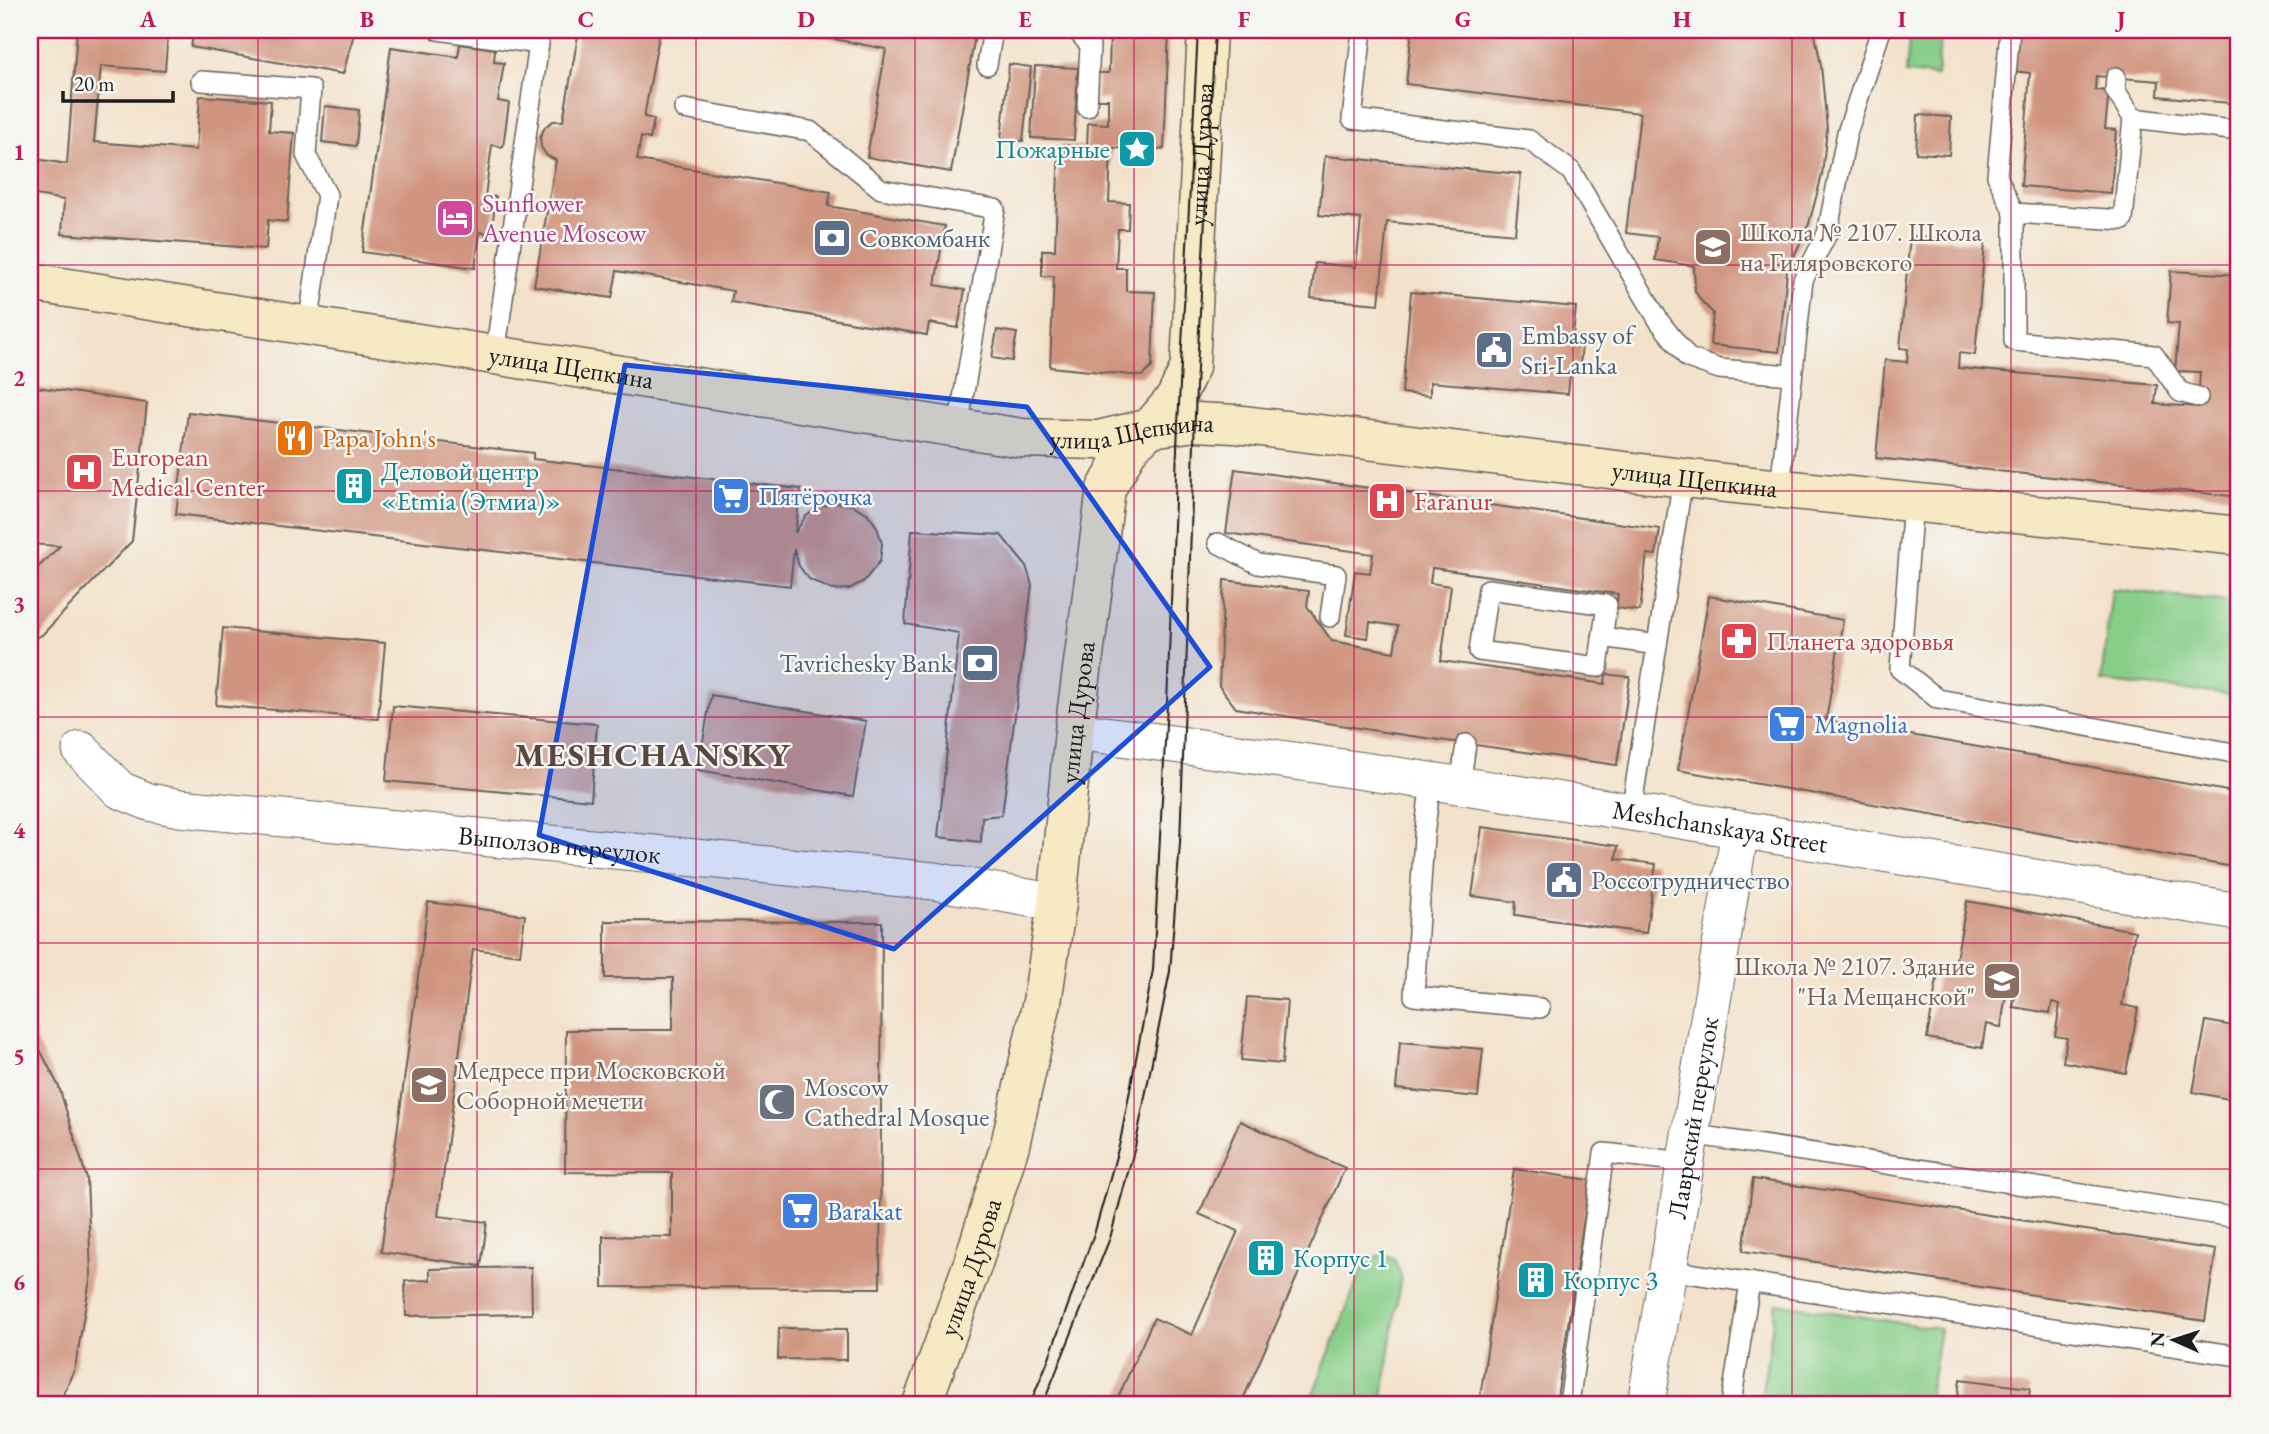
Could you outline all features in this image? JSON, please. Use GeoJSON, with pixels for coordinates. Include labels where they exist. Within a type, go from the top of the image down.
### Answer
{"type":"FeatureCollection","features":[{"type":"Feature","properties":{"kind":"street","name":"улица Дурова"},"geometry":{"type":"LineString","coordinates":[[922,1404],[973,1263],[1010,1145],[1042,1002],[1057,903],[1074,731],[1106,489],[1129,448],[1175,399],[1190,367],[1207,30]]}},
{"type":"Feature","properties":{"kind":"street","name":"улица Щепкина"},"geometry":{"type":"LineString","coordinates":[[30,282],[1022,438],[1098,440],[1150,428],[1219,423],[1683,478],[2239,536]]}},
{"type":"Feature","properties":{"kind":"street"},"geometry":{"type":"LineString","coordinates":[[1190,367],[1196,387],[1220,416],[1219,423]]}},
{"type":"Feature","properties":{"kind":"street","name":"Meshchanskaya Street"},"geometry":{"type":"LineString","coordinates":[[1074,731],[1631,812],[2239,912]]}},
{"type":"Feature","properties":{"kind":"street","name":"Выползов переулок"},"geometry":{"type":"LineString","coordinates":[[81,750],[120,790],[149,803],[934,881],[1057,903]]}},
{"type":"Feature","properties":{"kind":"street","name":"Лаврский переулок"},"geometry":{"type":"LineString","coordinates":[[1646,1404],[1740,830]]}},
{"type":"Feature","properties":{"kind":"lane"},"geometry":{"type":"LineString","coordinates":[[438,30],[539,44],[495,355]]}},
{"type":"Feature","properties":{"kind":"lane"},"geometry":{"type":"LineString","coordinates":[[987,65],[993,30]]}},
{"type":"Feature","properties":{"kind":"lane"},"geometry":{"type":"LineString","coordinates":[[1076,30],[1090,45],[1087,107]]}},
{"type":"Feature","properties":{"kind":"lane"},"geometry":{"type":"LineString","coordinates":[[1362,30],[1352,119],[1529,140],[1571,171],[1659,321],[1688,358],[1719,369],[1792,375]]}},
{"type":"Feature","properties":{"kind":"lane"},"geometry":{"type":"LineString","coordinates":[[1780,488],[1803,279],[1827,234],[1847,133],[1881,30]]}},
{"type":"Feature","properties":{"kind":"lane"},"geometry":{"type":"LineString","coordinates":[[2010,30],[1997,176],[2014,213],[2014,341],[2154,355],[2180,392],[2198,397]]}},
{"type":"Feature","properties":{"kind":"lane"},"geometry":{"type":"LineString","coordinates":[[2014,213],[2123,220],[2133,118],[2115,90],[2116,77]]}},
{"type":"Feature","properties":{"kind":"lane"},"geometry":{"type":"LineString","coordinates":[[201,81],[312,89],[306,155],[327,195],[308,326]]}},
{"type":"Feature","properties":{"kind":"lane"},"geometry":{"type":"LineString","coordinates":[[684,109],[810,131],[881,189],[995,209],[958,428]]}},
{"type":"Feature","properties":{"kind":"lane"},"geometry":{"type":"LineString","coordinates":[[2133,118],[2239,131]]}},
{"type":"Feature","properties":{"kind":"lane"},"geometry":{"type":"LineString","coordinates":[[1631,812],[1683,478]]}},
{"type":"Feature","properties":{"kind":"lane"},"geometry":{"type":"LineString","coordinates":[[1913,502],[1900,669],[1938,699],[2239,754]]}},
{"type":"Feature","properties":{"kind":"lane"},"geometry":{"type":"LineString","coordinates":[[1218,543],[1258,564],[1336,575],[1330,617]]}},
{"type":"Feature","properties":{"kind":"lane"},"geometry":{"type":"LineString","coordinates":[[1488,589],[1607,605],[1602,637],[1598,667],[1478,659],[1488,589]]}},
{"type":"Feature","properties":{"kind":"lane"},"geometry":{"type":"LineString","coordinates":[[1602,637],[1657,645]]}},
{"type":"Feature","properties":{"kind":"lane"},"geometry":{"type":"LineString","coordinates":[[1466,744],[1424,836],[1414,996],[1540,1008]]}},
{"type":"Feature","properties":{"kind":"lane"},"geometry":{"type":"LineString","coordinates":[[1569,1404],[1604,1153],[1688,1148],[2239,1218]]}},
{"type":"Feature","properties":{"kind":"lane"},"geometry":{"type":"LineString","coordinates":[[1668,1270],[2239,1356]]}},
{"type":"Feature","properties":{"kind":"lane"},"geometry":{"type":"LineString","coordinates":[[1731,1404],[1750,1282]]}},
{"type":"Feature","properties":{"kind":"highlighted area"},"geometry":{"type":"Polygon","coordinates":[[[625,365],[1027,407],[1210,667],[894,949],[539,835],[625,365]]]}},
{"type":"Feature","properties":{"kind":"green space"},"geometry":{"type":"Polygon","coordinates":[[[1910,30],[1941,30],[1937,76],[1906,73],[1910,30]]]}},
{"type":"Feature","properties":{"kind":"green space"},"geometry":{"type":"Polygon","coordinates":[[[2112,589],[2239,603],[2239,696],[2101,681],[2112,589]]]}},
{"type":"Feature","properties":{"kind":"green space"},"geometry":{"type":"Polygon","coordinates":[[[1382,1255],[1394,1259],[1401,1275],[1382,1404],[1309,1404],[1366,1259],[1382,1255]]]}},
{"type":"Feature","properties":{"kind":"green space"},"geometry":{"type":"Polygon","coordinates":[[[1776,1303],[1940,1329],[1928,1404],[1760,1404],[1776,1303]]]}},
{"type":"Feature","properties":{"kind":"building"},"geometry":{"type":"Polygon","coordinates":[[[77,30],[168,30],[165,71],[101,66],[94,142],[196,150],[200,96],[271,101],[269,131],[294,133],[287,222],[268,220],[266,249],[62,234],[64,200],[30,194],[30,158],[67,164],[77,30]]]}},
{"type":"Feature","properties":{"kind":"building"},"geometry":{"type":"Polygon","coordinates":[[[194,30],[355,30],[343,74],[191,47],[194,30]]]}},
{"type":"Feature","properties":{"kind":"building"},"geometry":{"type":"Polygon","coordinates":[[[579,30],[660,30],[644,117],[654,119],[650,139],[641,137],[637,160],[831,192],[828,206],[945,226],[935,285],[965,290],[958,328],[929,323],[927,335],[731,302],[733,291],[617,271],[612,298],[534,286],[556,160],[547,156],[541,147],[540,137],[545,127],[553,121],[563,121],[579,30]]]}},
{"type":"Feature","properties":{"kind":"building"},"geometry":{"type":"Polygon","coordinates":[[[787,30],[976,30],[951,172],[867,157],[886,49],[787,30]]]}},
{"type":"Feature","properties":{"kind":"building"},"geometry":{"type":"Polygon","coordinates":[[[1110,30],[1169,30],[1164,149],[1111,148],[1109,202],[1129,203],[1128,229],[1118,229],[1116,268],[1126,268],[1126,291],[1155,292],[1152,367],[1142,376],[1050,367],[1054,276],[1042,276],[1042,250],[1055,250],[1059,145],[1087,147],[1088,123],[1108,124],[1108,99],[1097,99],[1098,73],[1109,73],[1110,30]]]}},
{"type":"Feature","properties":{"kind":"building"},"geometry":{"type":"Polygon","coordinates":[[[1412,30],[1814,30],[1821,65],[1827,129],[1822,175],[1809,224],[1787,271],[1779,352],[1710,345],[1713,313],[1695,291],[1694,266],[1655,260],[1658,237],[1626,233],[1640,113],[1406,84],[1412,30]]]}},
{"type":"Feature","properties":{"kind":"building"},"geometry":{"type":"Polygon","coordinates":[[[2016,30],[2137,30],[2137,34],[2172,37],[2173,30],[2239,34],[2239,104],[2158,96],[2159,81],[2096,76],[2095,90],[2109,91],[2105,129],[2116,130],[2111,193],[2021,186],[2030,73],[2012,71],[2016,30]]]}},
{"type":"Feature","properties":{"kind":"building"},"geometry":{"type":"Polygon","coordinates":[[[460,44],[495,49],[494,62],[504,63],[498,101],[509,103],[503,147],[492,145],[485,196],[496,197],[491,234],[480,232],[475,268],[362,252],[391,47],[458,57],[460,44]]]}},
{"type":"Feature","properties":{"kind":"building"},"geometry":{"type":"Polygon","coordinates":[[[1009,64],[1031,67],[1023,141],[1001,139],[1009,64]]]}},
{"type":"Feature","properties":{"kind":"building"},"geometry":{"type":"Polygon","coordinates":[[[1035,66],[1078,68],[1074,140],[1031,138],[1035,66]]]}},
{"type":"Feature","properties":{"kind":"building"},"geometry":{"type":"Polygon","coordinates":[[[325,106],[359,110],[356,146],[322,142],[325,106]]]}},
{"type":"Feature","properties":{"kind":"building"},"geometry":{"type":"Polygon","coordinates":[[[1918,115],[1951,117],[1949,155],[1916,153],[1918,115]]]}},
{"type":"Feature","properties":{"kind":"building"},"geometry":{"type":"Polygon","coordinates":[[[1325,156],[1521,174],[1515,234],[1387,222],[1379,304],[1311,298],[1315,263],[1356,267],[1361,219],[1319,215],[1325,156]]]}},
{"type":"Feature","properties":{"kind":"building"},"geometry":{"type":"Polygon","coordinates":[[[1910,236],[1985,243],[1975,355],[1959,353],[1958,368],[2157,385],[2155,404],[2198,407],[2200,372],[2175,371],[2179,324],[2167,323],[2171,271],[2239,275],[2239,497],[1876,458],[1885,360],[1907,362],[1908,349],[1900,348],[1910,236]]]}},
{"type":"Feature","properties":{"kind":"building","name":"Embassy of Sri-Lanka"},"geometry":{"type":"Polygon","coordinates":[[[1411,292],[1576,307],[1573,335],[1583,336],[1580,365],[1571,364],[1568,394],[1430,382],[1430,396],[1402,393],[1411,292]]]}},
{"type":"Feature","properties":{"kind":"building"},"geometry":{"type":"Polygon","coordinates":[[[997,330],[1017,333],[1012,361],[992,358],[997,330]]]}},
{"type":"Feature","properties":{"kind":"building","name":"European Medical Center"},"geometry":{"type":"Polygon","coordinates":[[[30,386],[147,403],[132,541],[42,635],[30,641],[30,575],[60,546],[30,544],[30,386]]]}},
{"type":"Feature","properties":{"kind":"building"},"geometry":{"type":"Polygon","coordinates":[[[188,412],[533,453],[533,459],[801,489],[795,533],[805,517],[819,507],[835,503],[852,505],[867,513],[877,527],[882,544],[880,561],[864,581],[849,589],[832,590],[809,579],[799,566],[794,549],[790,586],[176,514],[188,412]]]}},
{"type":"Feature","properties":{"kind":"building"},"geometry":{"type":"Polygon","coordinates":[[[1235,469],[1660,529],[1656,555],[1647,554],[1640,611],[1616,608],[1618,594],[1432,568],[1430,583],[1451,586],[1441,661],[1605,684],[1606,674],[1630,677],[1617,765],[1236,708],[1219,686],[1224,580],[1309,591],[1307,606],[1332,641],[1394,652],[1398,626],[1370,622],[1368,638],[1346,635],[1355,571],[1370,573],[1373,554],[1226,533],[1235,469]]]}},
{"type":"Feature","properties":{"kind":"building"},"geometry":{"type":"Polygon","coordinates":[[[912,530],[1001,535],[1026,566],[1032,585],[1002,815],[982,817],[981,842],[938,837],[959,633],[905,624],[912,530]]]}},
{"type":"Feature","properties":{"kind":"building"},"geometry":{"type":"Polygon","coordinates":[[[1709,596],[1843,620],[1826,720],[2239,793],[2239,868],[1678,770],[1709,596]]]}},
{"type":"Feature","properties":{"kind":"building"},"geometry":{"type":"Polygon","coordinates":[[[223,628],[385,643],[378,719],[216,705],[223,628]]]}},
{"type":"Feature","properties":{"kind":"building"},"geometry":{"type":"Polygon","coordinates":[[[711,695],[866,721],[853,796],[698,770],[711,695]]]}},
{"type":"Feature","properties":{"kind":"building"},"geometry":{"type":"Polygon","coordinates":[[[393,706],[597,724],[591,800],[386,781],[393,706]]]}},
{"type":"Feature","properties":{"kind":"building","name":"Россотрудничество"},"geometry":{"type":"Polygon","coordinates":[[[1482,827],[1618,846],[1616,859],[1656,864],[1646,933],[1515,915],[1516,902],[1472,896],[1482,827]]]}},
{"type":"Feature","properties":{"kind":"building"},"geometry":{"type":"Polygon","coordinates":[[[1967,901],[2135,931],[2122,1005],[2138,1008],[2126,1073],[2063,1062],[2067,1038],[2055,1036],[2060,1004],[2052,1002],[2050,1013],[2013,1007],[2015,996],[2006,994],[2001,1027],[1986,1024],[1982,1048],[1927,1038],[1938,973],[1953,975],[1967,901]]]}},
{"type":"Feature","properties":{"kind":"building","name":"Медресе при Московской Соборной мечети"},"geometry":{"type":"Polygon","coordinates":[[[428,902],[525,915],[520,955],[473,949],[438,1216],[487,1222],[481,1266],[381,1252],[428,902]]]}},
{"type":"Feature","properties":{"kind":"building","name":"Moscow Cathedral Mosque"},"geometry":{"type":"Polygon","coordinates":[[[605,921],[882,922],[880,1288],[603,1287],[603,1236],[672,1237],[672,1173],[565,1172],[566,1030],[673,1030],[673,978],[605,978],[605,921]]]}},
{"type":"Feature","properties":{"kind":"building"},"geometry":{"type":"Polygon","coordinates":[[[1247,997],[1287,1000],[1282,1064],[1241,1060],[1247,997]]]}},
{"type":"Feature","properties":{"kind":"building"},"geometry":{"type":"Polygon","coordinates":[[[2206,1021],[2239,1027],[2239,1101],[2193,1092],[2206,1021]]]}},
{"type":"Feature","properties":{"kind":"building"},"geometry":{"type":"Polygon","coordinates":[[[30,1030],[59,1087],[87,1179],[91,1274],[75,1368],[59,1404],[30,1404],[30,1030]]]}},
{"type":"Feature","properties":{"kind":"building"},"geometry":{"type":"Polygon","coordinates":[[[1400,1042],[1483,1049],[1478,1097],[1396,1089],[1400,1042]]]}},
{"type":"Feature","properties":{"kind":"building","name":"Корпус 1"},"geometry":{"type":"Polygon","coordinates":[[[1240,1121],[1345,1168],[1241,1404],[1115,1404],[1154,1318],[1192,1335],[1238,1231],[1199,1214],[1240,1121]]]}},
{"type":"Feature","properties":{"kind":"building","name":"Корпус 3"},"geometry":{"type":"Polygon","coordinates":[[[1514,1169],[1590,1180],[1556,1404],[1479,1404],[1514,1169]]]}},
{"type":"Feature","properties":{"kind":"building"},"geometry":{"type":"Polygon","coordinates":[[[1753,1179],[2216,1250],[2205,1321],[1743,1251],[1753,1179]]]}},
{"type":"Feature","properties":{"kind":"building"},"geometry":{"type":"Polygon","coordinates":[[[531,1267],[532,1314],[406,1316],[405,1281],[430,1280],[430,1269],[531,1267]]]}},
{"type":"Feature","properties":{"kind":"building"},"geometry":{"type":"Polygon","coordinates":[[[779,1328],[847,1329],[847,1360],[778,1359],[779,1328]]]}},
{"type":"Feature","properties":{"kind":"building"},"geometry":{"type":"Polygon","coordinates":[[[1960,1379],[2030,1388],[2028,1404],[1957,1404],[1960,1379]]]}},
{"type":"Feature","properties":{"kind":"tram line"},"geometry":{"type":"LineString","coordinates":[[1030,1404],[1095,1231],[1120,1142],[1153,970],[1198,30]]}},
{"type":"Feature","properties":{"kind":"tram line"},"geometry":{"type":"LineString","coordinates":[[1043,1404],[1110,1238],[1135,1147],[1170,971],[1180,843],[1196,387],[1215,30]]}},
{"type":"Feature","properties":{"kind":"place","name":"Пожарные"},"geometry":{"type":"Point","coordinates":[1137,149]}},
{"type":"Feature","properties":{"kind":"place","name":"Sunflower Avenue Moscow"},"geometry":{"type":"Point","coordinates":[455,218]}},
{"type":"Feature","properties":{"kind":"place","name":"Совкомбанк"},"geometry":{"type":"Point","coordinates":[832,238]}},
{"type":"Feature","properties":{"kind":"place","name":"Школа № 2107. Школа на Гиляровского"},"geometry":{"type":"Point","coordinates":[1713,247]}},
{"type":"Feature","properties":{"kind":"place","name":"Embassy of Sri-Lanka"},"geometry":{"type":"Point","coordinates":[1494,350]}},
{"type":"Feature","properties":{"kind":"place","name":"Papa John's"},"geometry":{"type":"Point","coordinates":[295,438]}},
{"type":"Feature","properties":{"kind":"place","name":"European Medical Center"},"geometry":{"type":"Point","coordinates":[84,472]}},
{"type":"Feature","properties":{"kind":"place","name":"Деловой центр «Etmia (Этмиа)»"},"geometry":{"type":"Point","coordinates":[354,486]}},
{"type":"Feature","properties":{"kind":"place","name":"Пятёрочка"},"geometry":{"type":"Point","coordinates":[731,496]}},
{"type":"Feature","properties":{"kind":"place","name":"Faranur"},"geometry":{"type":"Point","coordinates":[1387,501]}},
{"type":"Feature","properties":{"kind":"place","name":"Планета здоровья"},"geometry":{"type":"Point","coordinates":[1739,641]}},
{"type":"Feature","properties":{"kind":"place","name":"Tavrichesky Bank"},"geometry":{"type":"Point","coordinates":[980,663]}},
{"type":"Feature","properties":{"kind":"place","name":"Magnolia"},"geometry":{"type":"Point","coordinates":[1787,724]}},
{"type":"Feature","properties":{"kind":"place","name":"Россотрудничество"},"geometry":{"type":"Point","coordinates":[1564,880]}},
{"type":"Feature","properties":{"kind":"place","name":"Школа № 2107. Здание \"На Мещанской\""},"geometry":{"type":"Point","coordinates":[2002,981]}},
{"type":"Feature","properties":{"kind":"place","name":"Медресе при Московской Соборной мечети"},"geometry":{"type":"Point","coordinates":[429,1085]}},
{"type":"Feature","properties":{"kind":"place","name":"Moscow Cathedral Mosque"},"geometry":{"type":"Point","coordinates":[777,1102]}},
{"type":"Feature","properties":{"kind":"place","name":"Barakat"},"geometry":{"type":"Point","coordinates":[800,1211]}},
{"type":"Feature","properties":{"kind":"place","name":"Корпус 1"},"geometry":{"type":"Point","coordinates":[1266,1258]}},
{"type":"Feature","properties":{"kind":"place","name":"Корпус 3"},"geometry":{"type":"Point","coordinates":[1536,1280]}},
{"type":"Feature","properties":{"kind":"district","name":"MESHCHANSKY"},"geometry":{"type":"Point","coordinates":[653,754]}}]}
